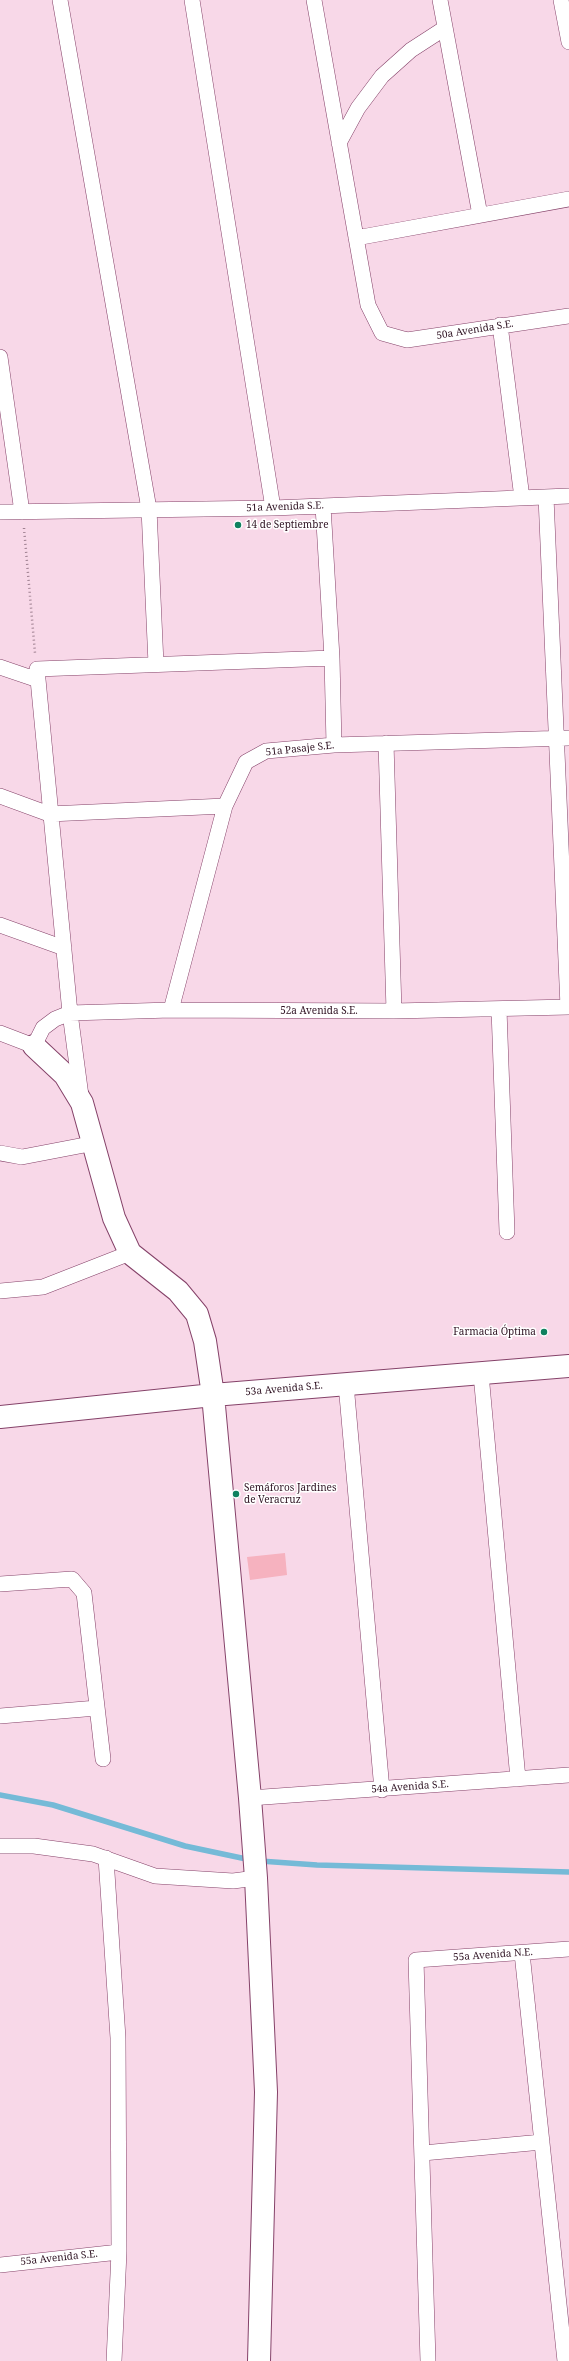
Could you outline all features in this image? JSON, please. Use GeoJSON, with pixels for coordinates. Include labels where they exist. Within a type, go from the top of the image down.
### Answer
{"type":"FeatureCollection","features":[{"type":"Feature","properties":{"kind":"street"},"geometry":{"type":"LineString","coordinates":[[60,0],[149,509],[156,664]]}},
{"type":"Feature","properties":{"kind":"street"},"geometry":{"type":"LineString","coordinates":[[192,0],[273,508]]}},
{"type":"Feature","properties":{"kind":"street"},"geometry":{"type":"LineString","coordinates":[[314,0],[356,238],[569,200]]}},
{"type":"Feature","properties":{"kind":"street"},"geometry":{"type":"LineString","coordinates":[[440,0],[480,215]]}},
{"type":"Feature","properties":{"kind":"street"},"geometry":{"type":"LineString","coordinates":[[561,0],[569,42]]}},
{"type":"Feature","properties":{"kind":"street"},"geometry":{"type":"LineString","coordinates":[[339,143],[358,108],[382,76],[411,50],[445,28]]}},
{"type":"Feature","properties":{"kind":"street","name":"50a Avenida S.E."},"geometry":{"type":"LineString","coordinates":[[356,238],[368,305],[382,333],[407,340],[500,325],[569,316]]}},
{"type":"Feature","properties":{"kind":"street"},"geometry":{"type":"LineString","coordinates":[[500,325],[522,498]]}},
{"type":"Feature","properties":{"kind":"street"},"geometry":{"type":"LineString","coordinates":[[0,357],[3,393],[22,512]]}},
{"type":"Feature","properties":{"kind":"street","name":"51a Avenida S.E."},"geometry":{"type":"LineString","coordinates":[[0,512],[273,508],[569,496]]}},
{"type":"Feature","properties":{"kind":"street"},"geometry":{"type":"LineString","coordinates":[[546,497],[562,738],[569,1007]]}},
{"type":"Feature","properties":{"kind":"street"},"geometry":{"type":"LineString","coordinates":[[323,506],[332,658],[334,745]]}},
{"type":"Feature","properties":{"kind":"street"},"geometry":{"type":"LineString","coordinates":[[0,667],[37,674],[156,664],[332,658]]}},
{"type":"Feature","properties":{"kind":"street"},"geometry":{"type":"LineString","coordinates":[[37,674],[49,814],[70,1013],[82,1103],[95,1143],[114,1218],[130,1252],[178,1291],[197,1314],[206,1341],[213,1395],[255,1866],[266,2092],[259,2361]]}},
{"type":"Feature","properties":{"kind":"street","name":"51a Pasaje S.E."},"geometry":{"type":"LineString","coordinates":[[171,1010],[225,806],[246,762],[266,751],[334,745],[562,738]]}},
{"type":"Feature","properties":{"kind":"street"},"geometry":{"type":"LineString","coordinates":[[386,743],[394,1011]]}},
{"type":"Feature","properties":{"kind":"street"},"geometry":{"type":"LineString","coordinates":[[0,796],[49,814],[225,806]]}},
{"type":"Feature","properties":{"kind":"street"},"geometry":{"type":"LineString","coordinates":[[0,925],[64,948]]}},
{"type":"Feature","properties":{"kind":"street","name":"52a Avenida S.E."},"geometry":{"type":"LineString","coordinates":[[70,1013],[171,1010],[394,1011],[569,1007]]}},
{"type":"Feature","properties":{"kind":"street"},"geometry":{"type":"LineString","coordinates":[[498,1009],[507,1232]]}},
{"type":"Feature","properties":{"kind":"street"},"geometry":{"type":"LineString","coordinates":[[34,1046],[43,1028],[55,1019],[70,1013]]}},
{"type":"Feature","properties":{"kind":"street"},"geometry":{"type":"LineString","coordinates":[[0,1033],[34,1046],[65,1075],[82,1103]]}},
{"type":"Feature","properties":{"kind":"street"},"geometry":{"type":"LineString","coordinates":[[0,1153],[22,1157],[95,1143]]}},
{"type":"Feature","properties":{"kind":"street"},"geometry":{"type":"LineString","coordinates":[[0,1291],[43,1287],[130,1252]]}},
{"type":"Feature","properties":{"kind":"street","name":"53a Avenida S.E."},"geometry":{"type":"LineString","coordinates":[[0,1417],[213,1395],[569,1366]]}},
{"type":"Feature","properties":{"kind":"street"},"geometry":{"type":"LineString","coordinates":[[481,1374],[518,1779]]}},
{"type":"Feature","properties":{"kind":"street"},"geometry":{"type":"LineString","coordinates":[[346,1384],[382,1790]]}},
{"type":"Feature","properties":{"kind":"street"},"geometry":{"type":"LineString","coordinates":[[0,1584],[72,1579],[84,1593],[103,1759]]}},
{"type":"Feature","properties":{"kind":"street"},"geometry":{"type":"LineString","coordinates":[[0,1716],[97,1708]]}},
{"type":"Feature","properties":{"kind":"street","name":"54a Avenida S.E."},"geometry":{"type":"LineString","coordinates":[[250,1798],[382,1790],[569,1775]]}},
{"type":"Feature","properties":{"kind":"street"},"geometry":{"type":"LineString","coordinates":[[0,1846],[34,1846],[106,1858],[155,1876],[233,1881],[255,1866]]}},
{"type":"Feature","properties":{"kind":"street"},"geometry":{"type":"LineString","coordinates":[[106,1858],[118,2038],[119,2252],[114,2361]]}},
{"type":"Feature","properties":{"kind":"street","name":"55a Avenida N.E."},"geometry":{"type":"LineString","coordinates":[[423,2153],[416,1960],[569,1949]]}},
{"type":"Feature","properties":{"kind":"street"},"geometry":{"type":"LineString","coordinates":[[522,1953],[542,2142],[562,2273],[565,2361]]}},
{"type":"Feature","properties":{"kind":"street"},"geometry":{"type":"LineString","coordinates":[[428,2361],[423,2153],[542,2142]]}},
{"type":"Feature","properties":{"kind":"street","name":"55a Avenida S.E."},"geometry":{"type":"LineString","coordinates":[[0,2265],[119,2252]]}},
{"type":"Feature","properties":{"kind":"path"},"geometry":{"type":"LineString","coordinates":[[22,512],[37,674]]}},
{"type":"Feature","properties":{"kind":"building"},"geometry":{"type":"Polygon","coordinates":[[[285,1553],[287,1575],[250,1580],[247,1557],[285,1553]]]}},
{"type":"Feature","properties":{"kind":"waterway"},"geometry":{"type":"LineString","coordinates":[[0,1795],[53,1805],[185,1846],[251,1860]]}},
{"type":"Feature","properties":{"kind":"waterway"},"geometry":{"type":"LineString","coordinates":[[260,1861],[317,1865],[569,1872]]}},
{"type":"Feature","properties":{"kind":"place","name":"14 de Septiembre"},"geometry":{"type":"Point","coordinates":[238,525]}},
{"type":"Feature","properties":{"kind":"place","name":"Farmacia Óptima"},"geometry":{"type":"Point","coordinates":[544,1332]}},
{"type":"Feature","properties":{"kind":"place","name":"Semáforos Jardines de Veracruz"},"geometry":{"type":"Point","coordinates":[236,1494]}}]}
